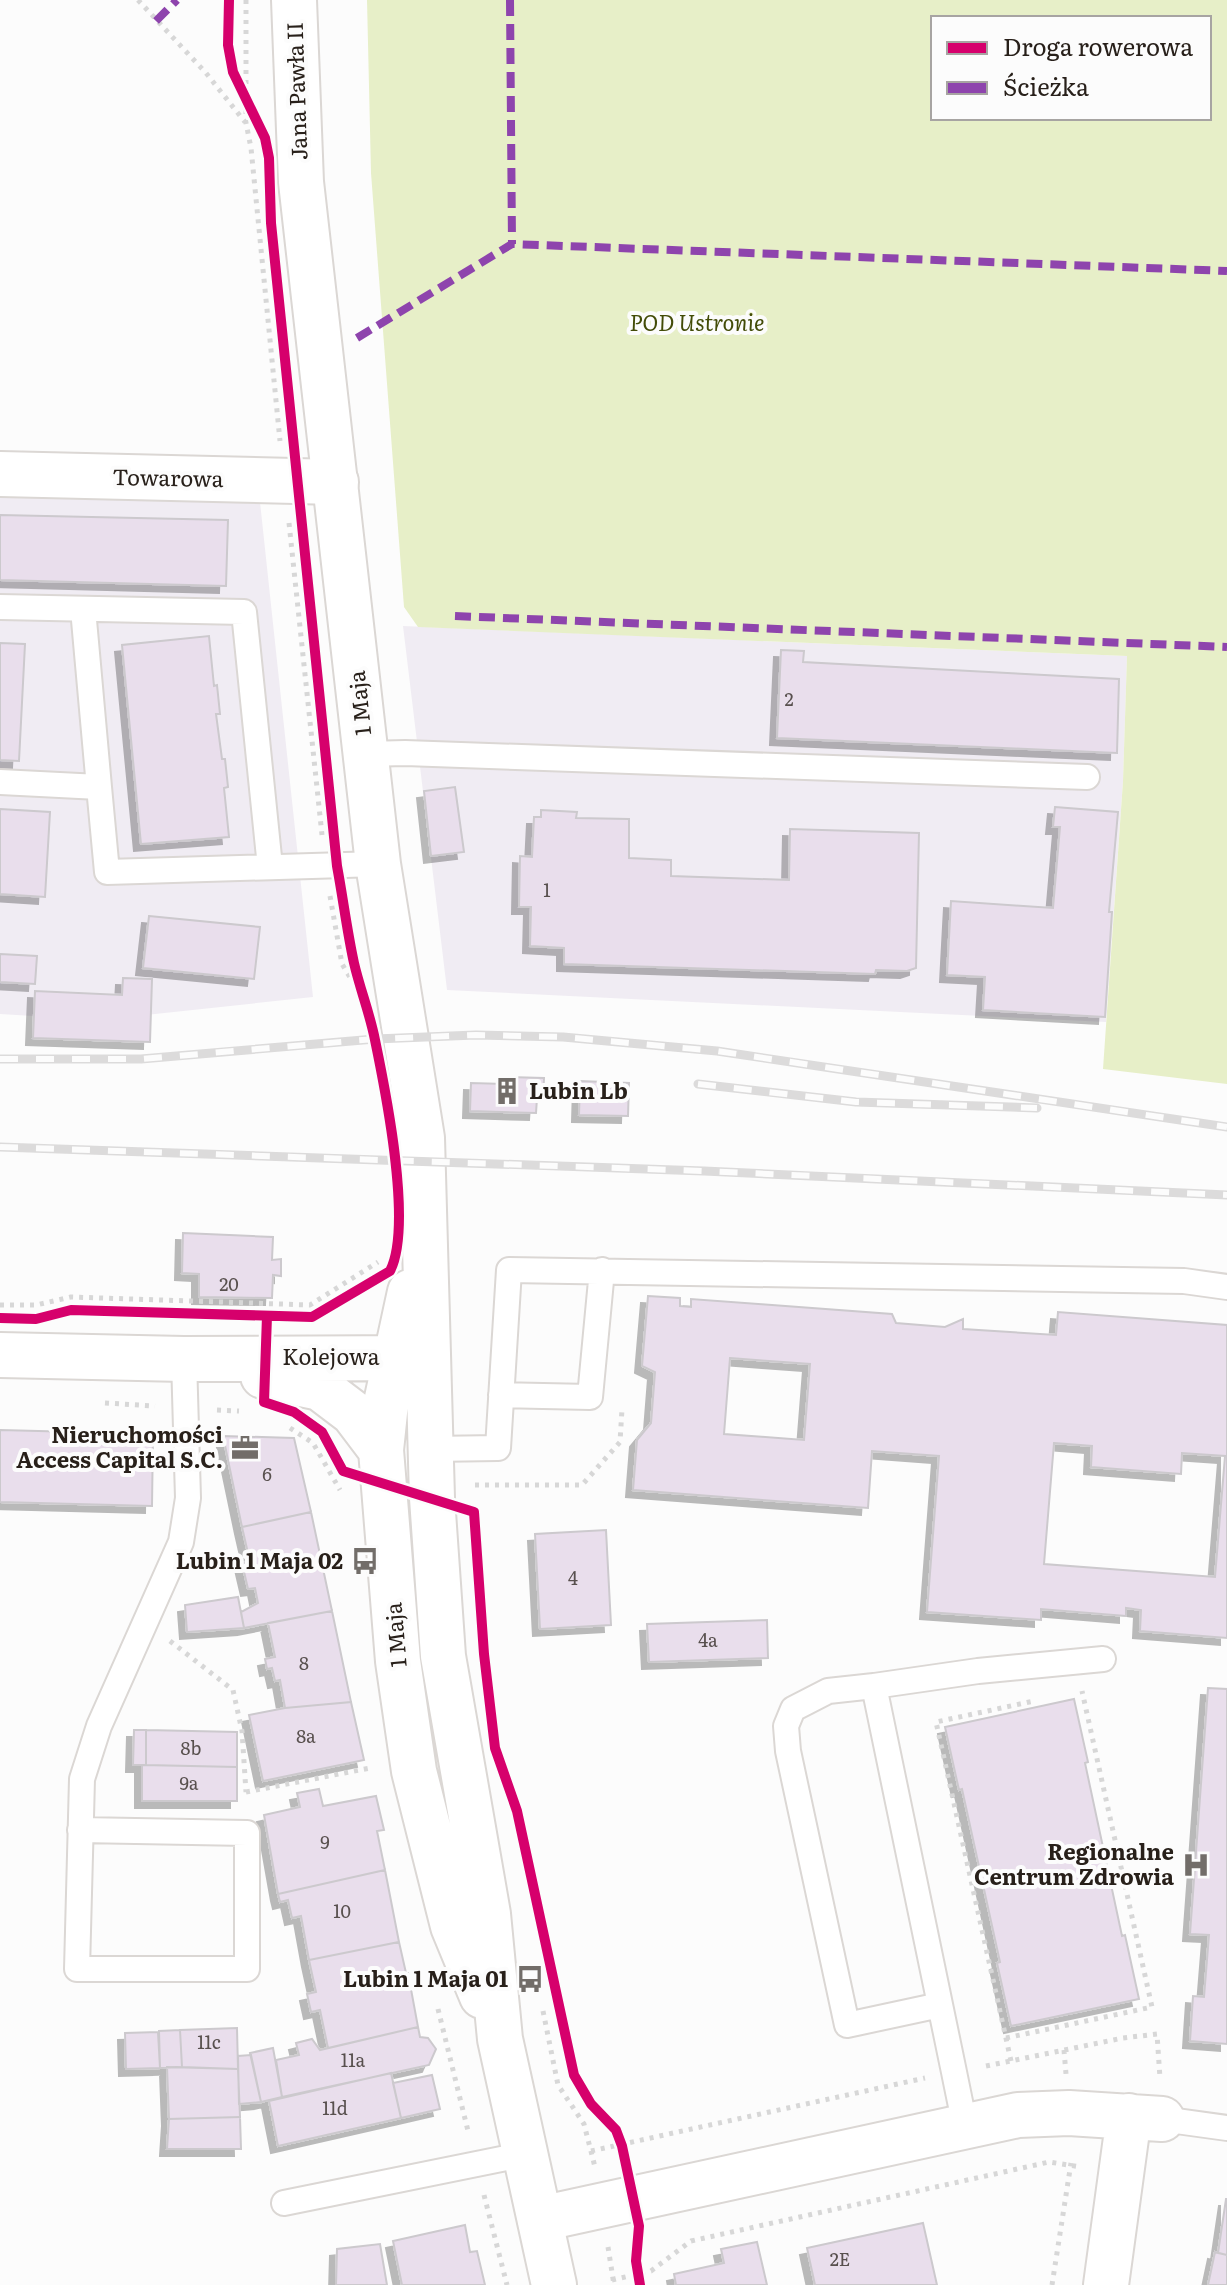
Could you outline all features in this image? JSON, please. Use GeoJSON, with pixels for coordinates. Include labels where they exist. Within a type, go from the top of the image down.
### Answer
{"type":"FeatureCollection","features":[{"type":"Feature","properties":{"kind":"street","name":"Jana Pawła II"},"geometry":{"type":"LineString","coordinates":[[294,0],[301,182]]}},
{"type":"Feature","properties":{"kind":"street","name":"1 Maja"},"geometry":{"type":"LineString","coordinates":[[301,182],[366,754],[347,865],[422,1138],[426,1222],[412,1358],[431,1449],[443,1656],[488,1914],[500,2039],[554,2285]]}},
{"type":"Feature","properties":{"kind":"street","name":"Towarowa"},"geometry":{"type":"LineString","coordinates":[[0,474],[336,482]]}},
{"type":"Feature","properties":{"kind":"street","name":"Kolejowa"},"geometry":{"type":"LineString","coordinates":[[0,1355],[184,1359],[412,1358]]}},
{"type":"Feature","properties":{"kind":"street","name":"1 Maja"},"geometry":{"type":"LineString","coordinates":[[412,1358],[386,1403],[381,1450],[398,1661],[414,1771],[453,1926],[500,2039]]}},
{"type":"Feature","properties":{"kind":"street","name":"Kolejowa"},"geometry":{"type":"LineString","coordinates":[[184,1359],[320,1388],[353,1413],[381,1450]]}},
{"type":"Feature","properties":{"kind":"street"},"geometry":{"type":"LineString","coordinates":[[540,2219],[1018,2115],[1069,2113],[1146,2117],[1123,2174],[1106,2285]]}},
{"type":"Feature","properties":{"kind":"lane"},"geometry":{"type":"LineString","coordinates":[[0,607],[244,612],[270,867]]}},
{"type":"Feature","properties":{"kind":"lane"},"geometry":{"type":"LineString","coordinates":[[83,609],[107,872],[347,865]]}},
{"type":"Feature","properties":{"kind":"lane"},"geometry":{"type":"LineString","coordinates":[[366,754],[1087,777]]}},
{"type":"Feature","properties":{"kind":"lane"},"geometry":{"type":"LineString","coordinates":[[0,782],[99,787]]}},
{"type":"Feature","properties":{"kind":"lane"},"geometry":{"type":"LineString","coordinates":[[431,1449],[498,1448],[509,1270],[1184,1281],[1227,1287]]}},
{"type":"Feature","properties":{"kind":"lane"},"geometry":{"type":"LineString","coordinates":[[501,1395],[590,1397],[602,1270]]}},
{"type":"Feature","properties":{"kind":"lane"},"geometry":{"type":"LineString","coordinates":[[80,1830],[247,1833],[247,1969],[77,1969],[80,1830],[82,1779],[99,1726],[181,1542],[188,1498],[184,1359]]}},
{"type":"Feature","properties":{"kind":"lane"},"geometry":{"type":"LineString","coordinates":[[940,2005],[847,2025],[788,1751],[786,1726],[793,1709],[828,1691],[978,1671],[1103,1659]]}},
{"type":"Feature","properties":{"kind":"lane"},"geometry":{"type":"LineString","coordinates":[[874,1686],[965,2126]]}},
{"type":"Feature","properties":{"kind":"lane"},"geometry":{"type":"LineString","coordinates":[[1146,2117],[1227,2128]]}},
{"type":"Feature","properties":{"kind":"lane"},"geometry":{"type":"LineString","coordinates":[[284,2203],[526,2154]]}},
{"type":"Feature","properties":{"kind":"path"},"geometry":{"type":"LineString","coordinates":[[138,0],[206,73],[246,123],[246,0]]}},
{"type":"Feature","properties":{"kind":"path"},"geometry":{"type":"LineString","coordinates":[[233,72],[245,101],[260,125]]}},
{"type":"Feature","properties":{"kind":"path"},"geometry":{"type":"LineString","coordinates":[[329,789],[347,865],[358,986]]}},
{"type":"Feature","properties":{"kind":"path"},"geometry":{"type":"LineString","coordinates":[[0,1305],[36,1305],[71,1297],[310,1305],[387,1256]]}},
{"type":"Feature","properties":{"kind":"path"},"geometry":{"type":"LineString","coordinates":[[297,1317],[312,1317],[338,1302]]}},
{"type":"Feature","properties":{"kind":"path"},"geometry":{"type":"LineString","coordinates":[[145,1621],[233,1690],[242,1731],[247,1833]]}},
{"type":"Feature","properties":{"kind":"path"},"geometry":{"type":"LineString","coordinates":[[1006,2038],[1152,2007],[1082,1691],[1068,1694]]}},
{"type":"Feature","properties":{"kind":"path"},"geometry":{"type":"LineString","coordinates":[[1011,2061],[936,1722],[1038,1700]]}},
{"type":"Feature","properties":{"kind":"path"},"geometry":{"type":"LineString","coordinates":[[246,1792],[383,1766]]}},
{"type":"Feature","properties":{"kind":"path"},"geometry":{"type":"LineString","coordinates":[[1052,2285],[1071,2166],[1064,2050]]}},
{"type":"Feature","properties":{"kind":"path"},"geometry":{"type":"LineString","coordinates":[[616,2130],[634,2198]]}},
{"type":"Feature","properties":{"kind":"path"},"geometry":{"type":"LineString","coordinates":[[612,2280],[638,2279],[691,2241],[1049,2162],[1123,2174]]}},
{"type":"Feature","properties":{"kind":"path"},"geometry":{"type":"LineString","coordinates":[[636,2261],[638,2279]]}},
{"type":"Feature","properties":{"kind":"shaded area"},"geometry":{"type":"Polygon","coordinates":[[[0,495],[260,502],[313,997],[99,1020],[0,1014],[0,495]]]}},
{"type":"Feature","properties":{"kind":"shaded area"},"geometry":{"type":"Polygon","coordinates":[[[403,626],[1127,656],[1123,781],[1106,1022],[447,990],[403,626]]]}},
{"type":"Feature","properties":{"kind":"green space","name":"POD Ustronie"},"geometry":{"type":"Polygon","coordinates":[[[367,0],[1227,0],[1227,1084],[1103,1069],[1123,781],[1127,656],[418,627],[404,607],[371,173],[367,0]]]}},
{"type":"Feature","properties":{"kind":"building"},"geometry":{"type":"Polygon","coordinates":[[[0,515],[228,520],[226,586],[0,580],[0,515]]]}},
{"type":"Feature","properties":{"kind":"building"},"geometry":{"type":"Polygon","coordinates":[[[209,636],[220,714],[216,714],[228,787],[224,788],[229,837],[141,844],[122,645],[209,636]]]}},
{"type":"Feature","properties":{"kind":"building"},"geometry":{"type":"Polygon","coordinates":[[[0,643],[25,644],[19,761],[0,760],[0,643]]]}},
{"type":"Feature","properties":{"kind":"building"},"geometry":{"type":"Polygon","coordinates":[[[781,650],[804,651],[803,662],[1119,679],[1117,753],[777,738],[781,650]]]}},
{"type":"Feature","properties":{"kind":"building"},"geometry":{"type":"Polygon","coordinates":[[[455,787],[464,852],[431,856],[424,791],[455,787]]]}},
{"type":"Feature","properties":{"kind":"building"},"geometry":{"type":"Polygon","coordinates":[[[1055,807],[1118,812],[1109,912],[1112,912],[1105,1017],[983,1010],[985,977],[947,975],[951,901],[1053,908],[1060,827],[1053,827],[1055,807]]]}},
{"type":"Feature","properties":{"kind":"building"},"geometry":{"type":"Polygon","coordinates":[[[0,809],[50,812],[45,897],[0,894],[0,809]]]}},
{"type":"Feature","properties":{"kind":"building"},"geometry":{"type":"Polygon","coordinates":[[[541,810],[577,812],[576,818],[629,819],[629,858],[671,860],[671,876],[789,880],[790,829],[919,833],[916,968],[907,971],[876,970],[875,974],[564,964],[564,948],[530,946],[531,907],[519,907],[520,856],[532,857],[534,817],[541,817],[541,810]]]}},
{"type":"Feature","properties":{"kind":"building"},"geometry":{"type":"Polygon","coordinates":[[[149,916],[260,927],[254,979],[143,968],[149,916]]]}},
{"type":"Feature","properties":{"kind":"building"},"geometry":{"type":"Polygon","coordinates":[[[0,954],[37,956],[35,984],[0,982],[0,954]]]}},
{"type":"Feature","properties":{"kind":"building"},"geometry":{"type":"Polygon","coordinates":[[[123,978],[152,979],[150,1042],[33,1038],[35,991],[122,995],[123,978]]]}},
{"type":"Feature","properties":{"kind":"building","name":"Lubin Lb"},"geometry":{"type":"Polygon","coordinates":[[[505,1077],[544,1078],[543,1098],[537,1098],[536,1113],[470,1111],[471,1083],[505,1084],[505,1077]]]}},
{"type":"Feature","properties":{"kind":"building"},"geometry":{"type":"Polygon","coordinates":[[[580,1081],[629,1083],[628,1116],[579,1115],[580,1081]]]}},
{"type":"Feature","properties":{"kind":"building"},"geometry":{"type":"Polygon","coordinates":[[[183,1233],[273,1237],[272,1260],[281,1259],[281,1276],[273,1275],[272,1298],[199,1297],[199,1274],[182,1273],[183,1233]]]}},
{"type":"Feature","properties":{"kind":"building"},"geometry":{"type":"Polygon","coordinates":[[[648,1296],[680,1298],[680,1306],[691,1307],[691,1299],[892,1314],[896,1323],[945,1327],[963,1319],[963,1329],[1056,1335],[1058,1312],[1227,1325],[1227,1638],[1140,1631],[1141,1610],[1126,1608],[1126,1616],[1041,1609],[1041,1620],[927,1612],[939,1456],[872,1451],[868,1508],[633,1490],[637,1440],[651,1423],[655,1372],[642,1366],[648,1296]],[[730,1358],[724,1434],[804,1440],[810,1364],[730,1358]],[[1054,1443],[1044,1564],[1215,1577],[1225,1456],[1182,1453],[1181,1474],[1091,1467],[1092,1446],[1054,1443]]]}},
{"type":"Feature","properties":{"kind":"building"},"geometry":{"type":"Polygon","coordinates":[[[0,1430],[153,1434],[152,1506],[0,1502],[0,1430]]]}},
{"type":"Feature","properties":{"kind":"building"},"geometry":{"type":"Polygon","coordinates":[[[223,1436],[294,1438],[311,1512],[242,1527],[223,1436]]]}},
{"type":"Feature","properties":{"kind":"building"},"geometry":{"type":"Polygon","coordinates":[[[311,1512],[332,1611],[244,1628],[241,1612],[258,1603],[255,1588],[248,1589],[242,1563],[250,1562],[242,1527],[311,1512]]]}},
{"type":"Feature","properties":{"kind":"building"},"geometry":{"type":"Polygon","coordinates":[[[606,1530],[611,1625],[540,1629],[535,1534],[606,1530]]]}},
{"type":"Feature","properties":{"kind":"building"},"geometry":{"type":"Polygon","coordinates":[[[238,1597],[244,1628],[187,1632],[185,1605],[238,1597]]]}},
{"type":"Feature","properties":{"kind":"building"},"geometry":{"type":"Polygon","coordinates":[[[332,1611],[351,1702],[285,1708],[280,1680],[275,1681],[272,1668],[267,1669],[265,1659],[275,1657],[268,1623],[332,1611]]]}},
{"type":"Feature","properties":{"kind":"building"},"geometry":{"type":"Polygon","coordinates":[[[767,1620],[768,1658],[649,1662],[647,1624],[767,1620]]]}},
{"type":"Feature","properties":{"kind":"building"},"geometry":{"type":"Polygon","coordinates":[[[1208,1688],[1227,1689],[1227,2044],[1190,2041],[1193,1996],[1204,1997],[1209,1935],[1190,1934],[1208,1688]]]}},
{"type":"Feature","properties":{"kind":"building"},"geometry":{"type":"Polygon","coordinates":[[[1074,1699],[1122,1936],[1125,1935],[1139,1999],[1011,2026],[962,1789],[959,1790],[945,1727],[1074,1699]]]}},
{"type":"Feature","properties":{"kind":"building"},"geometry":{"type":"Polygon","coordinates":[[[351,1702],[364,1760],[263,1781],[249,1715],[351,1702]]]}},
{"type":"Feature","properties":{"kind":"building"},"geometry":{"type":"Polygon","coordinates":[[[134,1730],[146,1730],[146,1765],[133,1765],[134,1730]]]}},
{"type":"Feature","properties":{"kind":"building"},"geometry":{"type":"Polygon","coordinates":[[[146,1730],[237,1732],[237,1767],[146,1765],[146,1730]]]}},
{"type":"Feature","properties":{"kind":"building"},"geometry":{"type":"Polygon","coordinates":[[[142,1765],[237,1767],[237,1801],[142,1801],[142,1765]]]}},
{"type":"Feature","properties":{"kind":"building"},"geometry":{"type":"Polygon","coordinates":[[[319,1789],[323,1806],[376,1796],[384,1830],[377,1831],[385,1870],[278,1894],[264,1815],[300,1807],[297,1793],[319,1789]]]}},
{"type":"Feature","properties":{"kind":"building"},"geometry":{"type":"Polygon","coordinates":[[[385,1870],[399,1942],[309,1960],[301,1916],[292,1918],[288,1900],[280,1902],[278,1894],[385,1870]]]}},
{"type":"Feature","properties":{"kind":"building"},"geometry":{"type":"Polygon","coordinates":[[[399,1942],[418,2027],[328,2048],[320,2010],[311,2012],[307,1994],[316,1992],[309,1960],[399,1942]]]}},
{"type":"Feature","properties":{"kind":"building"},"geometry":{"type":"Polygon","coordinates":[[[418,2027],[420,2037],[428,2038],[436,2049],[429,2065],[282,2097],[276,2060],[299,2055],[296,2043],[312,2039],[320,2050],[418,2027]]]}},
{"type":"Feature","properties":{"kind":"building"},"geometry":{"type":"Polygon","coordinates":[[[237,2028],[238,2069],[182,2067],[180,2030],[237,2028]]]}},
{"type":"Feature","properties":{"kind":"building"},"geometry":{"type":"Polygon","coordinates":[[[180,2030],[182,2067],[160,2068],[159,2031],[180,2030]]]}},
{"type":"Feature","properties":{"kind":"building"},"geometry":{"type":"Polygon","coordinates":[[[158,2032],[160,2068],[126,2069],[125,2033],[158,2032]]]}},
{"type":"Feature","properties":{"kind":"building"},"geometry":{"type":"Polygon","coordinates":[[[273,2048],[282,2097],[261,2102],[250,2053],[273,2048]]]}},
{"type":"Feature","properties":{"kind":"building"},"geometry":{"type":"Polygon","coordinates":[[[251,2055],[261,2102],[239,2104],[238,2056],[251,2055]]]}},
{"type":"Feature","properties":{"kind":"building"},"geometry":{"type":"Polygon","coordinates":[[[167,2067],[238,2069],[240,2117],[169,2119],[167,2067]]]}},
{"type":"Feature","properties":{"kind":"building"},"geometry":{"type":"Polygon","coordinates":[[[391,2073],[401,2118],[278,2146],[269,2101],[391,2073]]]}},
{"type":"Feature","properties":{"kind":"building"},"geometry":{"type":"Polygon","coordinates":[[[432,2075],[440,2109],[401,2118],[393,2083],[432,2075]]]}},
{"type":"Feature","properties":{"kind":"building"},"geometry":{"type":"Polygon","coordinates":[[[240,2117],[241,2149],[167,2149],[169,2119],[240,2117]]]}},
{"type":"Feature","properties":{"kind":"building"},"geometry":{"type":"Polygon","coordinates":[[[1227,2199],[1227,2255],[1218,2253],[1227,2199]]]}},
{"type":"Feature","properties":{"kind":"building"},"geometry":{"type":"Polygon","coordinates":[[[923,2223],[937,2285],[815,2285],[807,2248],[923,2223]]]}},
{"type":"Feature","properties":{"kind":"building"},"geometry":{"type":"Polygon","coordinates":[[[465,2225],[470,2252],[477,2251],[485,2285],[402,2285],[393,2241],[465,2225]]]}},
{"type":"Feature","properties":{"kind":"building"},"geometry":{"type":"Polygon","coordinates":[[[757,2242],[767,2285],[676,2285],[674,2274],[724,2263],[721,2249],[757,2242]]]}},
{"type":"Feature","properties":{"kind":"building"},"geometry":{"type":"Polygon","coordinates":[[[380,2244],[387,2285],[336,2285],[337,2249],[380,2244]]]}},
{"type":"Feature","properties":{"kind":"building"},"geometry":{"type":"Polygon","coordinates":[[[1215,2252],[1227,2255],[1227,2285],[1208,2285],[1215,2252]]]}},
{"type":"Feature","properties":{"kind":"railway"},"geometry":{"type":"LineString","coordinates":[[0,1059],[141,1059],[375,1039],[476,1035],[563,1037],[717,1051],[1227,1127]]}},
{"type":"Feature","properties":{"kind":"railway"},"geometry":{"type":"LineString","coordinates":[[698,1084],[856,1102],[1037,1108]]}},
{"type":"Feature","properties":{"kind":"railway"},"geometry":{"type":"LineString","coordinates":[[0,1147],[704,1171],[1227,1195]]}},
{"type":"Feature","properties":{"kind":"marked path"},"geometry":{"type":"LineString","coordinates":[[156,21],[177,0]]}},
{"type":"Feature","properties":{"kind":"marked path"},"geometry":{"type":"LineString","coordinates":[[510,0],[512,244]]}},
{"type":"Feature","properties":{"kind":"marked path"},"geometry":{"type":"LineString","coordinates":[[357,338],[512,244],[1227,271]]}},
{"type":"Feature","properties":{"kind":"marked path"},"geometry":{"type":"LineString","coordinates":[[455,616],[1227,647]]}},
{"type":"Feature","properties":{"kind":"cycle path"},"geometry":{"type":"LineString","coordinates":[[0,1318],[36,1319],[71,1310],[312,1317],[390,1271],[396,1250],[398,1192],[391,1125],[373,1030],[354,963],[337,866],[271,223],[269,158],[265,138],[233,72],[228,45],[229,0]]}},
{"type":"Feature","properties":{"kind":"cycle path"},"geometry":{"type":"LineString","coordinates":[[267,1316],[264,1402],[294,1412],[322,1432],[343,1471],[474,1512],[484,1654],[495,1748],[517,1811],[574,2075],[591,2104],[616,2130],[622,2146],[639,2226],[636,2261],[640,2285]]}},
{"type":"Feature","properties":{"kind":"place","name":"Lubin Lb"},"geometry":{"type":"Point","coordinates":[507,1091]}},
{"type":"Feature","properties":{"kind":"place","name":"Nieruchomości Access Capital S.C."},"geometry":{"type":"Point","coordinates":[245,1448]}},
{"type":"Feature","properties":{"kind":"place","name":"Lubin 1 Maja 02"},"geometry":{"type":"Point","coordinates":[365,1561]}},
{"type":"Feature","properties":{"kind":"place","name":"Regionalne Centrum Zdrowia"},"geometry":{"type":"Point","coordinates":[1196,1865]}},
{"type":"Feature","properties":{"kind":"place","name":"Lubin 1 Maja 01"},"geometry":{"type":"Point","coordinates":[530,1979]}}]}
